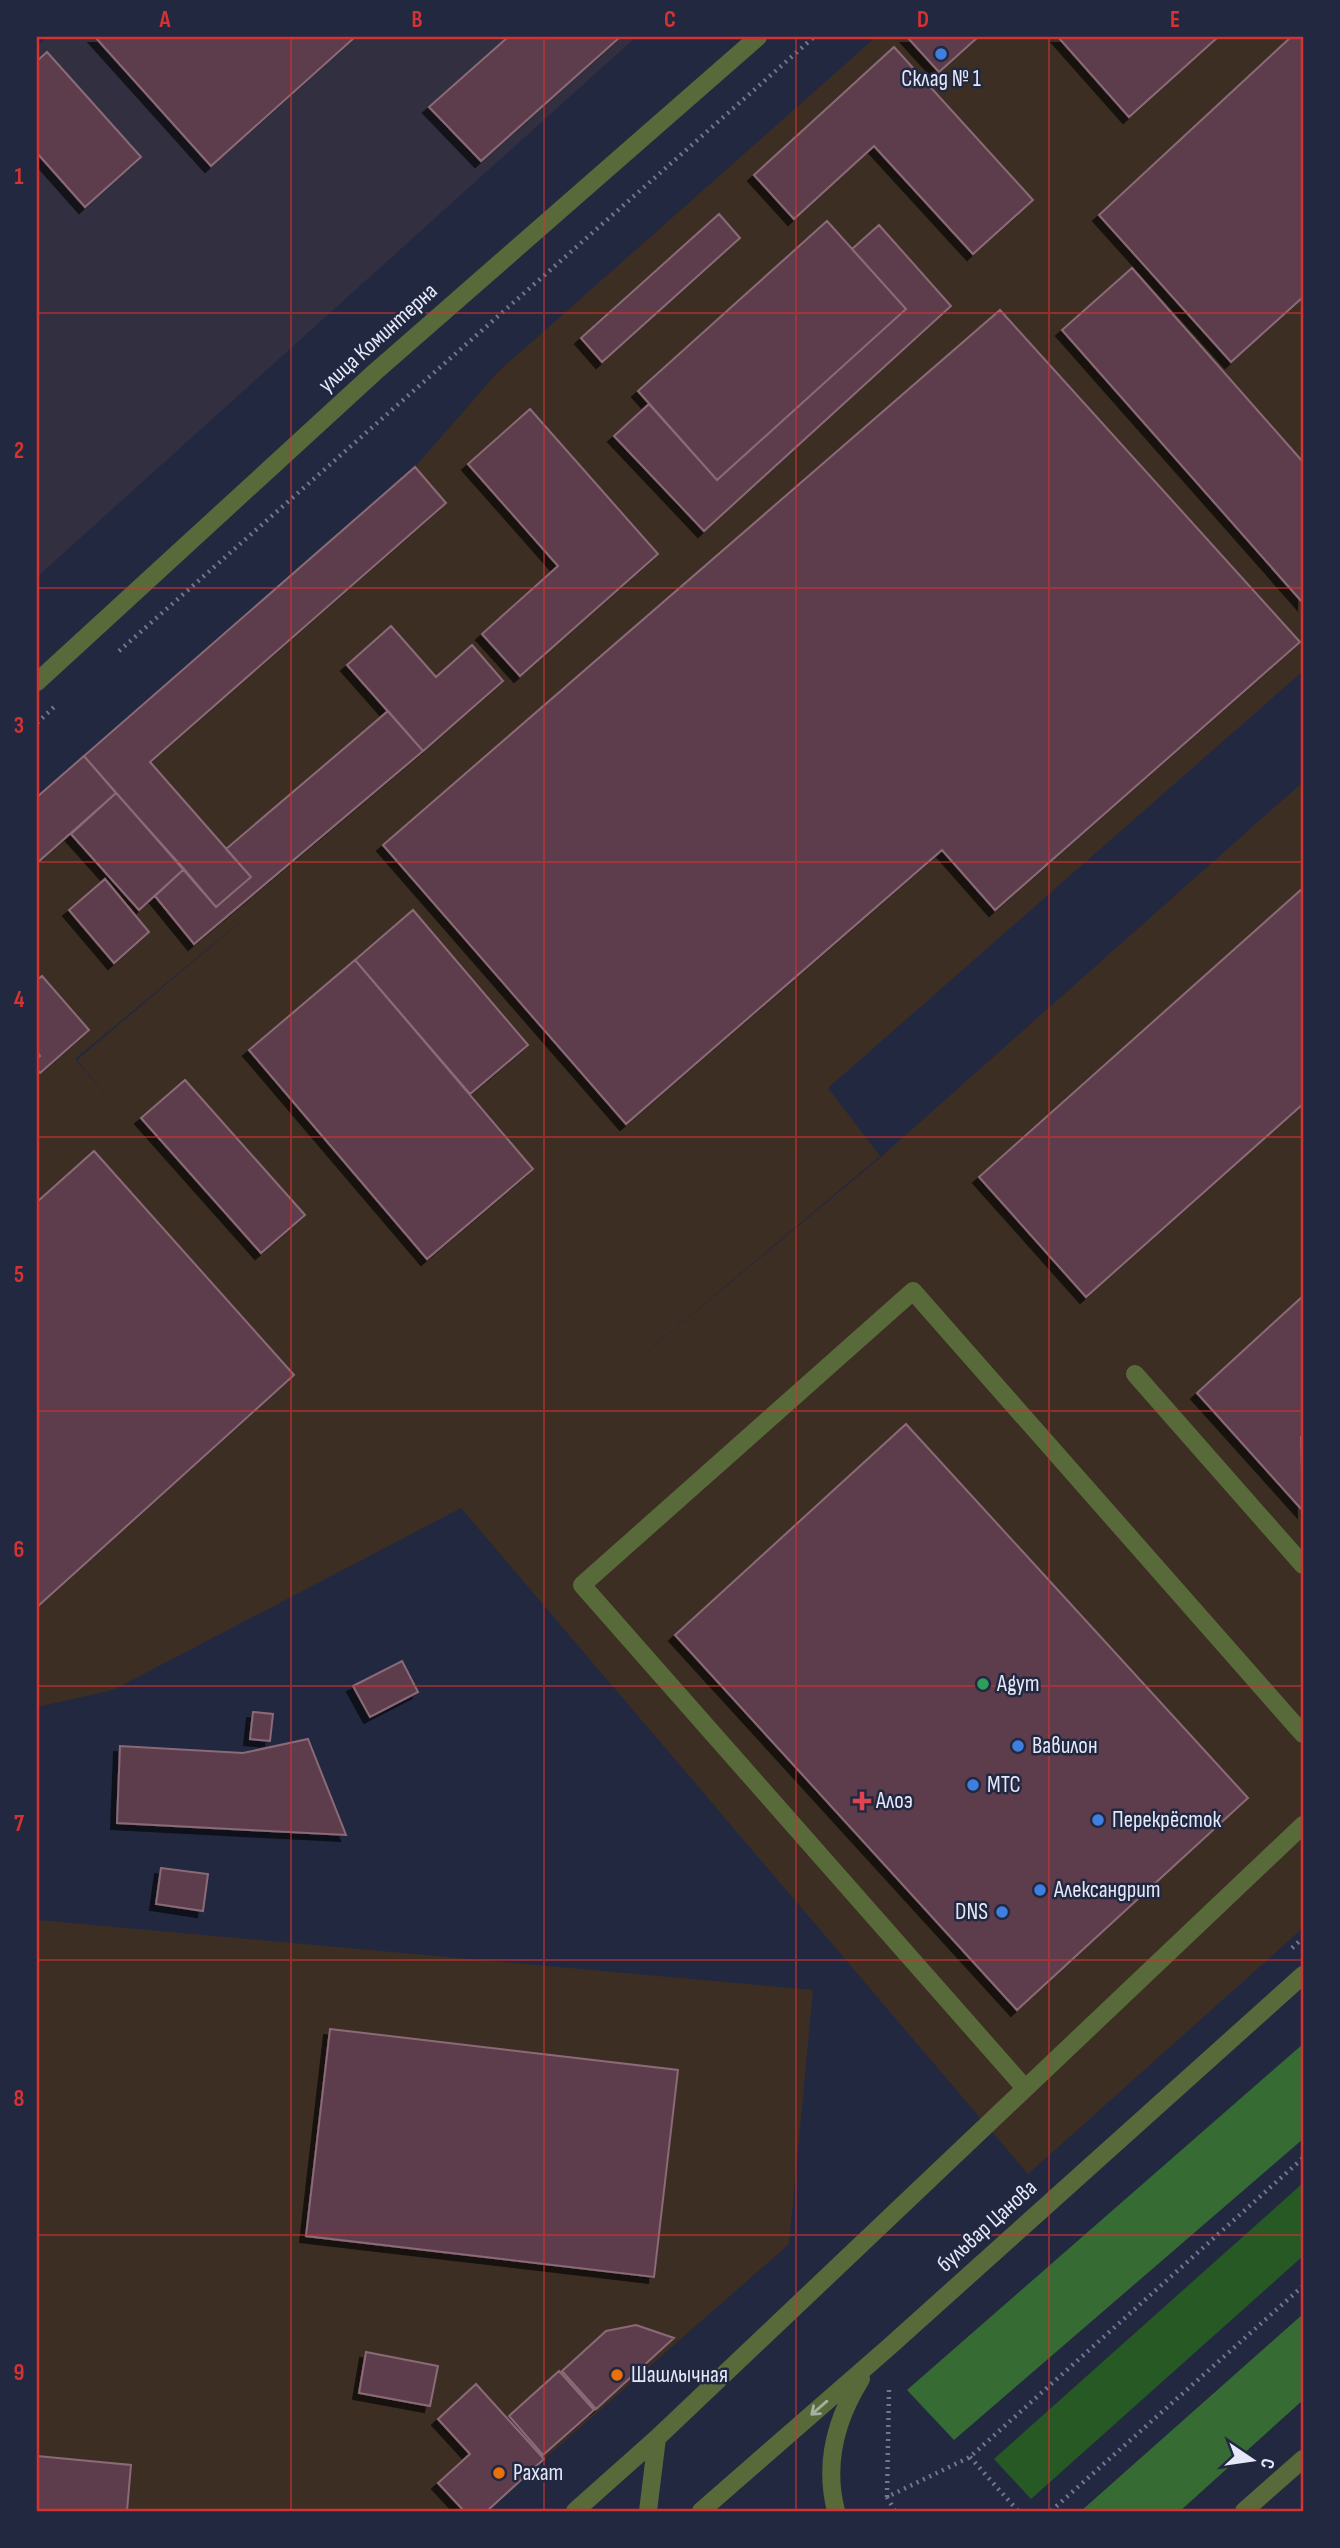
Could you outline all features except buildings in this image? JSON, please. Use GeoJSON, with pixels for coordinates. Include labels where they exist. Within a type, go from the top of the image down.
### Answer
{"type":"FeatureCollection","features":[{"type":"Feature","properties":{"kind":"street","name":"улица Коминтерна"},"geometry":{"type":"LineString","coordinates":[[37,682],[375,372],[758,37]]}},
{"type":"Feature","properties":{"kind":"street"},"geometry":{"type":"LineString","coordinates":[[1025,2088],[582,1585],[913,1291],[1303,1734]]}},
{"type":"Feature","properties":{"kind":"street"},"geometry":{"type":"LineString","coordinates":[[1135,1374],[1303,1565]]}},
{"type":"Feature","properties":{"kind":"street"},"geometry":{"type":"LineString","coordinates":[[575,2511],[657,2438],[1303,1825]]}},
{"type":"Feature","properties":{"kind":"street","name":"бульвар Цанова"},"geometry":{"type":"LineString","coordinates":[[701,2511],[889,2347],[1303,1975]]}},
{"type":"Feature","properties":{"kind":"street"},"geometry":{"type":"LineString","coordinates":[[836,2511],[831,2471],[839,2423],[861,2378],[889,2347]]}},
{"type":"Feature","properties":{"kind":"street"},"geometry":{"type":"LineString","coordinates":[[648,2511],[657,2438]]}},
{"type":"Feature","properties":{"kind":"street"},"geometry":{"type":"LineString","coordinates":[[1244,2511],[1303,2459]]}},
{"type":"Feature","properties":{"kind":"path"},"geometry":{"type":"LineString","coordinates":[[109,659],[814,37]]}},
{"type":"Feature","properties":{"kind":"path"},"geometry":{"type":"LineString","coordinates":[[37,723],[57,705]]}},
{"type":"Feature","properties":{"kind":"path"},"geometry":{"type":"LineString","coordinates":[[887,2497],[970,2458],[1303,2158]]}},
{"type":"Feature","properties":{"kind":"path"},"geometry":{"type":"LineString","coordinates":[[1051,2511],[1303,2286]]}},
{"type":"Feature","properties":{"kind":"path"},"geometry":{"type":"LineString","coordinates":[[889,2347],[887,2497],[895,2511]]}},
{"type":"Feature","properties":{"kind":"path"},"geometry":{"type":"LineString","coordinates":[[970,2458],[1018,2511]]}},
{"type":"Feature","properties":{"kind":"shaded area"},"geometry":{"type":"Polygon","coordinates":[[[47,37],[636,37],[37,577],[37,46],[47,37]]]}},
{"type":"Feature","properties":{"kind":"shaded area"},"geometry":{"type":"Polygon","coordinates":[[[876,37],[1303,37],[1303,671],[828,1088],[880,1156],[592,1398],[881,1157],[1303,782],[1303,1928],[1028,2174],[461,1508],[113,1690],[37,1707],[37,797],[415,467],[498,372],[876,37]],[[271,896],[75,1059],[120,1112],[77,1060],[271,896]]]}},
{"type":"Feature","properties":{"kind":"shaded area"},"geometry":{"type":"Polygon","coordinates":[[[37,1920],[813,1990],[789,2244],[485,2511],[37,2511],[37,1920]]]}},
{"type":"Feature","properties":{"kind":"green space"},"geometry":{"type":"Polygon","coordinates":[[[1303,2044],[1303,2139],[954,2440],[907,2390],[1303,2044]]]}},
{"type":"Feature","properties":{"kind":"green space"},"geometry":{"type":"Polygon","coordinates":[[[1303,2183],[1303,2256],[1031,2499],[994,2459],[1303,2183]]]}},
{"type":"Feature","properties":{"kind":"green space"},"geometry":{"type":"Polygon","coordinates":[[[1303,2314],[1303,2400],[1180,2511],[1081,2511],[1303,2314]]]}},
{"type":"Feature","properties":{"kind":"place","name":"Склад № 1"},"geometry":{"type":"Point","coordinates":[941,54]}},
{"type":"Feature","properties":{"kind":"place","name":"Agym"},"geometry":{"type":"Point","coordinates":[983,1684]}},
{"type":"Feature","properties":{"kind":"place","name":"Вавилон"},"geometry":{"type":"Point","coordinates":[1018,1746]}},
{"type":"Feature","properties":{"kind":"place","name":"МТС"},"geometry":{"type":"Point","coordinates":[973,1785]}},
{"type":"Feature","properties":{"kind":"place","name":"Алоэ"},"geometry":{"type":"Point","coordinates":[862,1801]}},
{"type":"Feature","properties":{"kind":"place","name":"Перекрёсток"},"geometry":{"type":"Point","coordinates":[1098,1820]}},
{"type":"Feature","properties":{"kind":"place","name":"Александрит"},"geometry":{"type":"Point","coordinates":[1040,1890]}},
{"type":"Feature","properties":{"kind":"place","name":"DNS"},"geometry":{"type":"Point","coordinates":[1002,1912]}},
{"type":"Feature","properties":{"kind":"place","name":"Шашлычная"},"geometry":{"type":"Point","coordinates":[617,2375]}},
{"type":"Feature","properties":{"kind":"place","name":"Рахат"},"geometry":{"type":"Point","coordinates":[499,2473]}}]}
